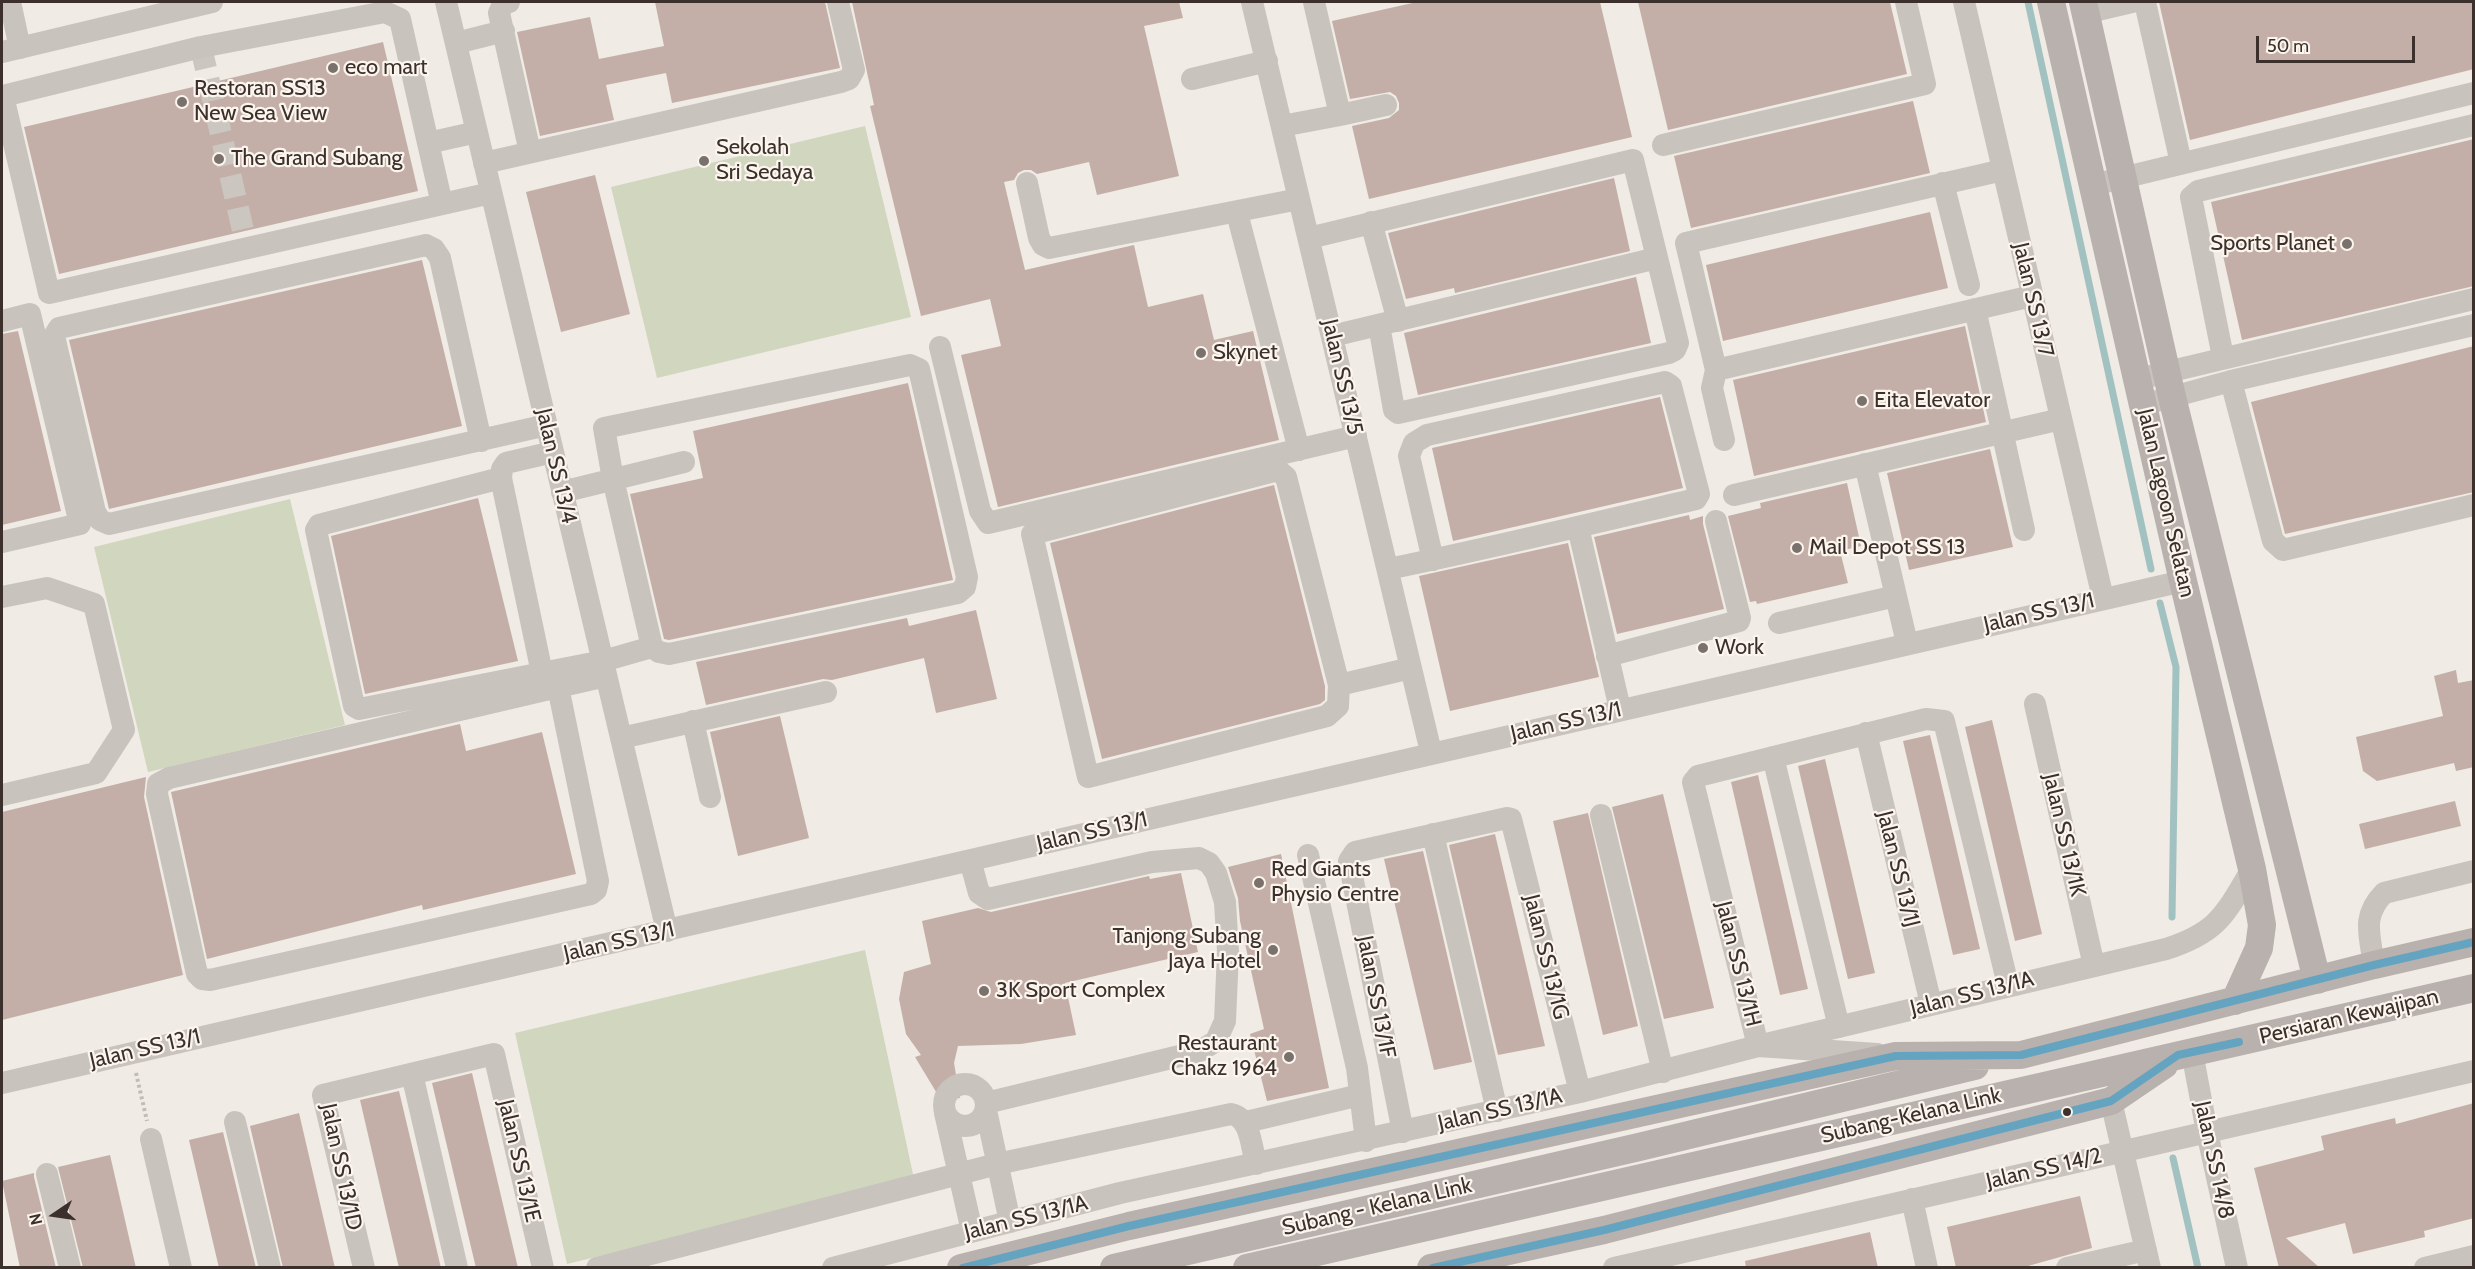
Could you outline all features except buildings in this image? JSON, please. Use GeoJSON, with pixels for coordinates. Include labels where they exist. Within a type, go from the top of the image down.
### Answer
{"type":"FeatureCollection","features":[{"type":"Feature","properties":{"kind":"main road","name":"Jalan Lagoon Selatan"},"geometry":{"type":"LineString","coordinates":[[2051,2],[2183,581],[2252,869],[2262,925],[2259,948],[2235,1001]]}},
{"type":"Feature","properties":{"kind":"main road","name":"Jalan Lagoon Selatan"},"geometry":{"type":"LineString","coordinates":[[2084,7],[2169,384],[2318,980]]}},
{"type":"Feature","properties":{"kind":"main road","name":"Persiaran Kewajipan"},"geometry":{"type":"LineString","coordinates":[[961,1268],[1152,1221],[1896,1056],[2021,1055],[2374,965],[2474,942]]}},
{"type":"Feature","properties":{"kind":"main road","name":"Persiaran Kewajipan"},"geometry":{"type":"LineString","coordinates":[[1431,1268],[1604,1230],[2112,1101],[2185,1054],[2474,988]]}},
{"type":"Feature","properties":{"kind":"main road","name":"Subang-Kelana Link"},"geometry":{"type":"LineString","coordinates":[[1644,1177],[2185,1054]]}},
{"type":"Feature","properties":{"kind":"main road","name":"Subang-Kelana Link"},"geometry":{"type":"LineString","coordinates":[[1639,1147],[2021,1055]]}},
{"type":"Feature","properties":{"kind":"main road","name":"Subang - Kelana Link"},"geometry":{"type":"LineString","coordinates":[[1114,1268],[1639,1147]]}},
{"type":"Feature","properties":{"kind":"main road","name":"Subang - Kelana Link"},"geometry":{"type":"LineString","coordinates":[[1247,1268],[1644,1177]]}},
{"type":"Feature","properties":{"kind":"main road"},"geometry":{"type":"LineString","coordinates":[[982,1268],[1017,1253]]}},
{"type":"Feature","properties":{"kind":"street"},"geometry":{"type":"LineString","coordinates":[[10,2],[11,50],[212,2]]}},
{"type":"Feature","properties":{"kind":"street","name":"Jalan SS 13/4"},"geometry":{"type":"LineString","coordinates":[[446,2],[667,931]]}},
{"type":"Feature","properties":{"kind":"street"},"geometry":{"type":"LineString","coordinates":[[509,2],[503,4],[499,13],[530,153]]}},
{"type":"Feature","properties":{"kind":"street"},"geometry":{"type":"LineString","coordinates":[[484,163],[849,79],[854,70],[838,2]]}},
{"type":"Feature","properties":{"kind":"street","name":"Jalan SS 13/5"},"geometry":{"type":"LineString","coordinates":[[1252,2],[1431,752]]}},
{"type":"Feature","properties":{"kind":"street"},"geometry":{"type":"LineString","coordinates":[[1314,2],[1340,115]]}},
{"type":"Feature","properties":{"kind":"street"},"geometry":{"type":"LineString","coordinates":[[1664,145],[1925,84],[1906,2]]}},
{"type":"Feature","properties":{"kind":"street","name":"Jalan SS 13/7"},"geometry":{"type":"LineString","coordinates":[[1964,2],[2103,598]]}},
{"type":"Feature","properties":{"kind":"street"},"geometry":{"type":"LineString","coordinates":[[2084,7],[2132,2]]}},
{"type":"Feature","properties":{"kind":"street"},"geometry":{"type":"LineString","coordinates":[[2145,2],[2181,163]]}},
{"type":"Feature","properties":{"kind":"street"},"geometry":{"type":"LineString","coordinates":[[442,204],[400,19],[385,12],[201,48],[3,96],[49,293],[491,193]]}},
{"type":"Feature","properties":{"kind":"street"},"geometry":{"type":"LineString","coordinates":[[456,43],[504,31]]}},
{"type":"Feature","properties":{"kind":"street"},"geometry":{"type":"LineString","coordinates":[[1192,79],[1266,62]]}},
{"type":"Feature","properties":{"kind":"street"},"geometry":{"type":"LineString","coordinates":[[2093,185],[2474,93]]}},
{"type":"Feature","properties":{"kind":"street"},"geometry":{"type":"LineString","coordinates":[[1282,126],[1386,105]]}},
{"type":"Feature","properties":{"kind":"street"},"geometry":{"type":"LineString","coordinates":[[2223,357],[2191,198],[2198,191],[2474,125]]}},
{"type":"Feature","properties":{"kind":"street"},"geometry":{"type":"LineString","coordinates":[[428,143],[477,132]]}},
{"type":"Feature","properties":{"kind":"street"},"geometry":{"type":"LineString","coordinates":[[1309,238],[1371,222],[1632,160],[1678,343],[1675,350],[1670,353],[1398,413],[1394,410],[1388,323],[1371,222]]}},
{"type":"Feature","properties":{"kind":"street"},"geometry":{"type":"LineString","coordinates":[[1724,440],[1712,388],[1716,370],[1686,243],[2003,170]]}},
{"type":"Feature","properties":{"kind":"street"},"geometry":{"type":"LineString","coordinates":[[1027,183],[1039,238],[1043,245],[1049,248],[1299,200]]}},
{"type":"Feature","properties":{"kind":"street"},"geometry":{"type":"LineString","coordinates":[[1943,183],[1969,285]]}},
{"type":"Feature","properties":{"kind":"street"},"geometry":{"type":"LineString","coordinates":[[1237,213],[1299,450]]}},
{"type":"Feature","properties":{"kind":"street"},"geometry":{"type":"LineString","coordinates":[[481,441],[440,258],[434,249],[426,244],[59,328],[54,336],[95,512],[99,520],[109,524],[481,441],[547,425]]}},
{"type":"Feature","properties":{"kind":"street"},"geometry":{"type":"LineString","coordinates":[[1332,336],[1657,258]]}},
{"type":"Feature","properties":{"kind":"street"},"geometry":{"type":"LineString","coordinates":[[1716,370],[2032,296]]}},
{"type":"Feature","properties":{"kind":"street"},"geometry":{"type":"LineString","coordinates":[[2141,392],[2169,384],[2223,357],[2474,299]]}},
{"type":"Feature","properties":{"kind":"street"},"geometry":{"type":"LineString","coordinates":[[1975,309],[2024,530]]}},
{"type":"Feature","properties":{"kind":"street"},"geometry":{"type":"LineString","coordinates":[[2,321],[30,314],[80,524],[2,542]]}},
{"type":"Feature","properties":{"kind":"street"},"geometry":{"type":"LineString","coordinates":[[2169,384],[2231,381],[2474,325]]}},
{"type":"Feature","properties":{"kind":"street"},"geometry":{"type":"LineString","coordinates":[[940,347],[980,511],[988,524],[1356,436]]}},
{"type":"Feature","properties":{"kind":"street"},"geometry":{"type":"LineString","coordinates":[[910,365],[919,369],[967,577],[965,587],[958,593],[669,654],[659,652],[652,647],[613,479],[604,432],[606,427],[910,365]]}},
{"type":"Feature","properties":{"kind":"street"},"geometry":{"type":"LineString","coordinates":[[2231,381],[2273,541],[2283,550],[2474,505]]}},
{"type":"Feature","properties":{"kind":"street"},"geometry":{"type":"LineString","coordinates":[[1388,569],[1433,560],[1696,499],[1699,494],[1671,386],[1665,382],[1427,435],[1414,443],[1409,456],[1433,560]]}},
{"type":"Feature","properties":{"kind":"street"},"geometry":{"type":"LineString","coordinates":[[1734,495],[2061,419]]}},
{"type":"Feature","properties":{"kind":"street"},"geometry":{"type":"LineString","coordinates":[[550,680],[169,778],[158,784],[157,794],[197,974],[202,979],[210,980],[591,894],[596,890],[598,881],[550,680],[501,478],[506,463],[553,452]]}},
{"type":"Feature","properties":{"kind":"street"},"geometry":{"type":"LineString","coordinates":[[562,492],[684,462]]}},
{"type":"Feature","properties":{"kind":"street"},"geometry":{"type":"LineString","coordinates":[[1865,464],[1907,643]]}},
{"type":"Feature","properties":{"kind":"street"},"geometry":{"type":"LineString","coordinates":[[1274,471],[1280,472],[1286,477],[1339,685],[1338,706],[1327,716],[1088,777],[1032,534],[1274,471]]}},
{"type":"Feature","properties":{"kind":"street"},"geometry":{"type":"LineString","coordinates":[[501,478],[323,522],[316,530],[354,705],[359,709],[550,680],[604,669],[652,647]]}},
{"type":"Feature","properties":{"kind":"street"},"geometry":{"type":"LineString","coordinates":[[1606,656],[1739,621],[1716,521]]}},
{"type":"Feature","properties":{"kind":"street"},"geometry":{"type":"LineString","coordinates":[[1578,527],[1620,709]]}},
{"type":"Feature","properties":{"kind":"street","name":"Jalan SS 13/1"},"geometry":{"type":"LineString","coordinates":[[2,1083],[667,931],[1431,752],[2183,581]]}},
{"type":"Feature","properties":{"kind":"street"},"geometry":{"type":"LineString","coordinates":[[2,597],[47,588],[94,604],[124,730],[96,773],[2,795]]}},
{"type":"Feature","properties":{"kind":"street"},"geometry":{"type":"LineString","coordinates":[[1779,623],[1896,596]]}},
{"type":"Feature","properties":{"kind":"street"},"geometry":{"type":"LineString","coordinates":[[1339,685],[1411,668]]}},
{"type":"Feature","properties":{"kind":"street"},"geometry":{"type":"LineString","coordinates":[[621,738],[826,692]]}},
{"type":"Feature","properties":{"kind":"street","name":"Jalan SS 13/1K"},"geometry":{"type":"LineString","coordinates":[[2035,704],[2094,966]]}},
{"type":"Feature","properties":{"kind":"street"},"geometry":{"type":"LineString","coordinates":[[1839,1027],[1773,757],[1866,733],[1926,719],[1944,722],[2008,985]]}},
{"type":"Feature","properties":{"kind":"street"},"geometry":{"type":"LineString","coordinates":[[693,721],[710,797]]}},
{"type":"Feature","properties":{"kind":"street","name":"Jalan SS 13/1J"},"geometry":{"type":"LineString","coordinates":[[1866,733],[1930,1004]]}},
{"type":"Feature","properties":{"kind":"street","name":"Jalan SS 13/1H"},"geometry":{"type":"LineString","coordinates":[[1773,757],[1698,776],[1693,782],[1758,1046],[1896,1056]]}},
{"type":"Feature","properties":{"kind":"street"},"geometry":{"type":"LineString","coordinates":[[1601,815],[1663,1072]]}},
{"type":"Feature","properties":{"kind":"street","name":"Jalan SS 13/1G"},"geometry":{"type":"LineString","coordinates":[[1433,834],[1507,818],[1513,822],[1580,1092]]}},
{"type":"Feature","properties":{"kind":"street"},"geometry":{"type":"LineString","coordinates":[[1433,834],[1497,1111]]}},
{"type":"Feature","properties":{"kind":"street","name":"Jalan SS 13/1F"},"geometry":{"type":"LineString","coordinates":[[1403,1132],[1349,861],[1354,852],[1433,834]]}},
{"type":"Feature","properties":{"kind":"street"},"geometry":{"type":"LineString","coordinates":[[1308,855],[1357,1068],[1366,1141]]}},
{"type":"Feature","properties":{"kind":"street"},"geometry":{"type":"LineString","coordinates":[[970,860],[980,893],[988,899],[1152,862],[1199,858],[1209,863],[1216,873],[1225,902],[1228,952],[1225,1021],[1216,1041],[1200,1051],[986,1107]]}},
{"type":"Feature","properties":{"kind":"street","name":"Jalan SS 13/1A"},"geometry":{"type":"LineString","coordinates":[[833,1268],[1120,1193],[1366,1141],[1580,1092],[1930,1004],[2166,949],[2192,940],[2211,929],[2225,915],[2252,869]]}},
{"type":"Feature","properties":{"kind":"street"},"geometry":{"type":"LineString","coordinates":[[2374,965],[2368,917],[2374,903],[2384,893],[2474,871]]}},
{"type":"Feature","properties":{"kind":"street","name":"Jalan SS 13/1D"},"geometry":{"type":"LineString","coordinates":[[363,1268],[323,1095],[494,1054]]}},
{"type":"Feature","properties":{"kind":"street","name":"Jalan SS 13/1E"},"geometry":{"type":"LineString","coordinates":[[494,1054],[543,1268]]}},
{"type":"Feature","properties":{"kind":"street","name":"Jalan SS 14/8"},"geometry":{"type":"LineString","coordinates":[[2185,1054],[2207,1132],[2237,1268]]}},
{"type":"Feature","properties":{"kind":"street","name":"Jalan SS 14/2"},"geometry":{"type":"LineString","coordinates":[[1615,1267],[2474,1071]]}},
{"type":"Feature","properties":{"kind":"street"},"geometry":{"type":"LineString","coordinates":[[412,1074],[457,1268]]}},
{"type":"Feature","properties":{"kind":"street"},"geometry":{"type":"LineString","coordinates":[[972,1232],[945,1113],[945,1098],[954,1086],[961,1084],[975,1086],[981,1090],[1010,1222]]}},
{"type":"Feature","properties":{"kind":"street"},"geometry":{"type":"LineString","coordinates":[[1246,1122],[1360,1095]]}},
{"type":"Feature","properties":{"kind":"street"},"geometry":{"type":"LineString","coordinates":[[2067,1268],[2148,1259],[2112,1101]]}},
{"type":"Feature","properties":{"kind":"street"},"geometry":{"type":"LineString","coordinates":[[945,1113],[954,1123],[966,1126],[979,1122],[986,1107]]}},
{"type":"Feature","properties":{"kind":"street"},"geometry":{"type":"LineString","coordinates":[[597,1268],[959,1173],[1231,1113],[1239,1115],[1246,1122],[1256,1164]]}},
{"type":"Feature","properties":{"kind":"street"},"geometry":{"type":"LineString","coordinates":[[235,1122],[270,1268]]}},
{"type":"Feature","properties":{"kind":"street"},"geometry":{"type":"LineString","coordinates":[[151,1138],[181,1268]]}},
{"type":"Feature","properties":{"kind":"street"},"geometry":{"type":"LineString","coordinates":[[47,1173],[70,1268]]}},
{"type":"Feature","properties":{"kind":"street"},"geometry":{"type":"LineString","coordinates":[[1912,1200],[1927,1268]]}},
{"type":"Feature","properties":{"kind":"street"},"geometry":{"type":"LineString","coordinates":[[2425,1268],[2474,1256]]}},
{"type":"Feature","properties":{"kind":"path"},"geometry":{"type":"LineString","coordinates":[[131,1052],[151,1138]]}},
{"type":"Feature","properties":{"kind":"green space"},"geometry":{"type":"Polygon","coordinates":[[[865,126],[911,317],[657,378],[611,187],[865,126]]]}},
{"type":"Feature","properties":{"kind":"green space"},"geometry":{"type":"Polygon","coordinates":[[[290,499],[345,725],[148,772],[94,547],[290,499]]]}},
{"type":"Feature","properties":{"kind":"green space"},"geometry":{"type":"Polygon","coordinates":[[[865,950],[914,1179],[567,1264],[515,1033],[865,950]]]}},
{"type":"Feature","properties":{"kind":"waterway"},"geometry":{"type":"LineString","coordinates":[[2028,2],[2151,569]]}},
{"type":"Feature","properties":{"kind":"waterway"},"geometry":{"type":"LineString","coordinates":[[2160,603],[2176,667],[2172,917]]}},
{"type":"Feature","properties":{"kind":"waterway"},"geometry":{"type":"LineString","coordinates":[[2173,1158],[2198,1268]]}},
{"type":"Feature","properties":{"kind":"tunnel"},"geometry":{"type":"LineString","coordinates":[[201,47],[247,248]]}},
{"type":"Feature","properties":{"kind":"transit line"},"geometry":{"type":"LineString","coordinates":[[963,1268],[1129,1226],[1896,1056],[2021,1055],[2374,965],[2474,942]]}},
{"type":"Feature","properties":{"kind":"transit line"},"geometry":{"type":"LineString","coordinates":[[1433,1268],[1604,1230],[2111,1101],[2178,1055],[2239,1042]]}},
{"type":"Feature","properties":{"kind":"place","name":"eco mart"},"geometry":{"type":"Point","coordinates":[333,68]}},
{"type":"Feature","properties":{"kind":"place","name":"Restoran SS13 New Sea View"},"geometry":{"type":"Point","coordinates":[182,102]}},
{"type":"Feature","properties":{"kind":"place","name":"The Grand Subang"},"geometry":{"type":"Point","coordinates":[219,159]}},
{"type":"Feature","properties":{"kind":"place","name":"Sekolah Sri Sedaya"},"geometry":{"type":"Point","coordinates":[704,161]}},
{"type":"Feature","properties":{"kind":"place","name":"Sports Planet"},"geometry":{"type":"Point","coordinates":[2347,244]}},
{"type":"Feature","properties":{"kind":"place","name":"Skynet"},"geometry":{"type":"Point","coordinates":[1201,353]}},
{"type":"Feature","properties":{"kind":"place","name":"Eita Elevator"},"geometry":{"type":"Point","coordinates":[1862,401]}},
{"type":"Feature","properties":{"kind":"place","name":"Mail Depot SS 13"},"geometry":{"type":"Point","coordinates":[1797,548]}},
{"type":"Feature","properties":{"kind":"place","name":"Work"},"geometry":{"type":"Point","coordinates":[1703,648]}},
{"type":"Feature","properties":{"kind":"place","name":"Red Giants Physio Centre"},"geometry":{"type":"Point","coordinates":[1259,883]}},
{"type":"Feature","properties":{"kind":"place","name":"Tanjong Subang Jaya Hotel"},"geometry":{"type":"Point","coordinates":[1273,950]}},
{"type":"Feature","properties":{"kind":"place","name":"3K Sport Complex"},"geometry":{"type":"Point","coordinates":[984,991]}},
{"type":"Feature","properties":{"kind":"place","name":"Restaurant Chakz 1964"},"geometry":{"type":"Point","coordinates":[1289,1057]}}]}
